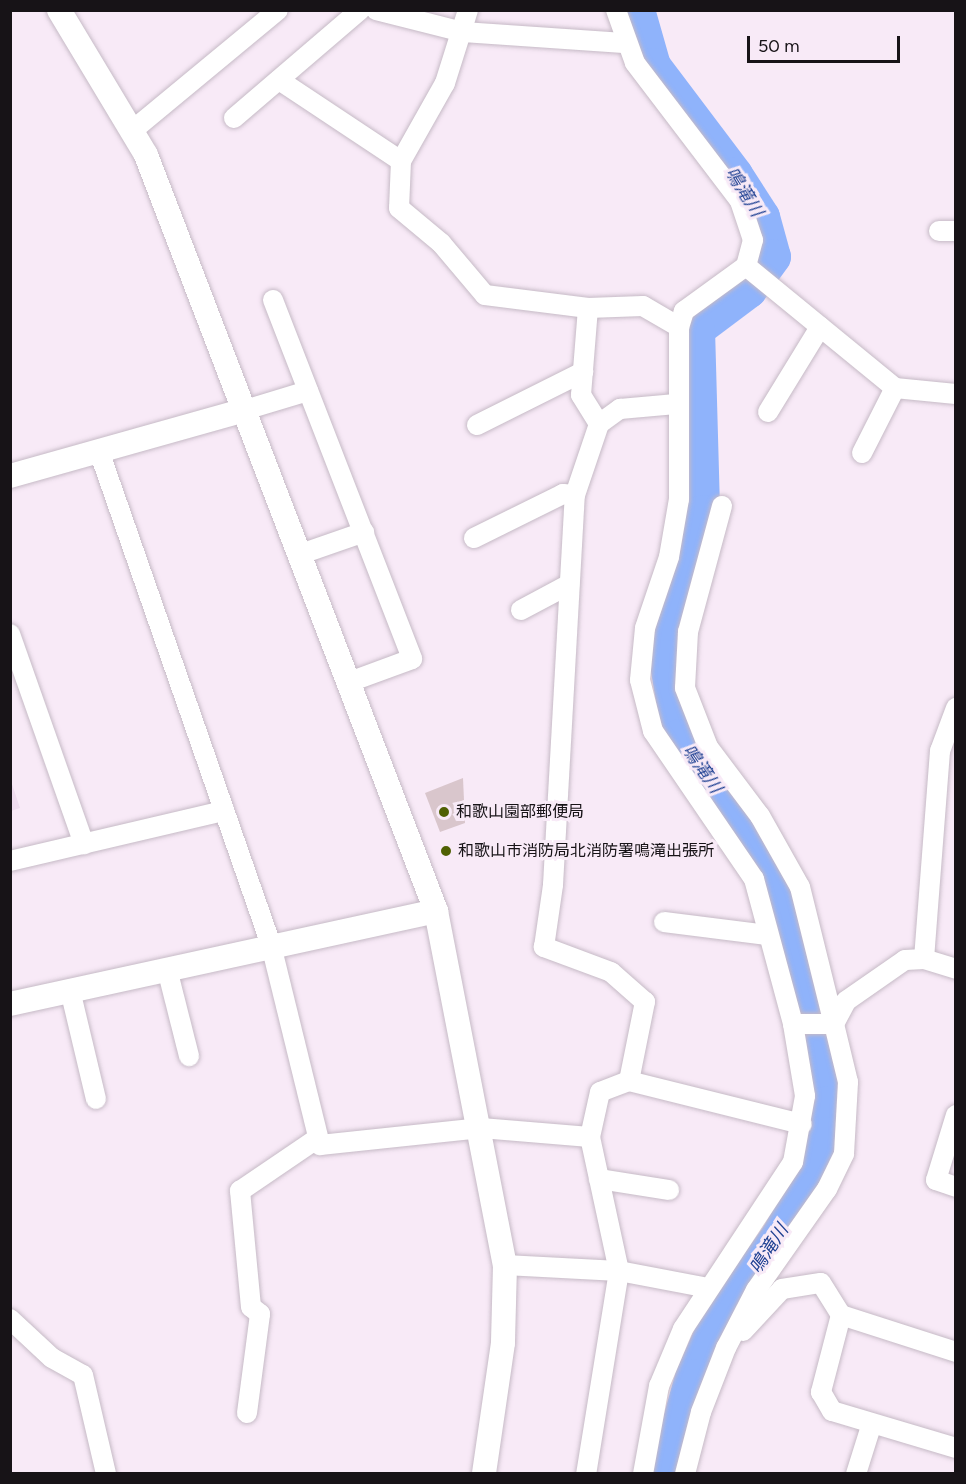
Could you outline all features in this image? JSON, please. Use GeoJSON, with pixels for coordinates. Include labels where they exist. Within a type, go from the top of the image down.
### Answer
{"type":"FeatureCollection","features":[{"type":"Feature","properties":{"kind":"street"},"geometry":{"type":"LineString","coordinates":[[59,10],[133,130],[301,554],[436,910],[481,1128],[505,1265],[501,1366],[484,1473]]}},
{"type":"Feature","properties":{"kind":"street"},"geometry":{"type":"LineString","coordinates":[[234,118],[360,10]]}},
{"type":"Feature","properties":{"kind":"street"},"geometry":{"type":"LineString","coordinates":[[376,10],[463,32],[624,43]]}},
{"type":"Feature","properties":{"kind":"street"},"geometry":{"type":"LineString","coordinates":[[468,10],[463,32],[424,129],[401,161],[399,208],[441,243],[485,295],[588,308],[643,306],[680,327]]}},
{"type":"Feature","properties":{"kind":"street"},"geometry":{"type":"LineString","coordinates":[[616,10],[624,43],[740,201],[753,240],[750,269]]}},
{"type":"Feature","properties":{"kind":"street"},"geometry":{"type":"LineString","coordinates":[[133,130],[272,13]]}},
{"type":"Feature","properties":{"kind":"street"},"geometry":{"type":"LineString","coordinates":[[279,80],[401,161]]}},
{"type":"Feature","properties":{"kind":"street"},"geometry":{"type":"LineString","coordinates":[[750,269],[895,388],[954,388]]}},
{"type":"Feature","properties":{"kind":"street"},"geometry":{"type":"LineString","coordinates":[[643,1473],[659,1386],[708,1288],[794,1162],[805,1095],[798,1024],[767,934],[754,879],[653,731],[640,680],[645,628],[669,557],[679,499],[675,404],[680,327],[684,311],[750,269]]}},
{"type":"Feature","properties":{"kind":"street"},"geometry":{"type":"LineString","coordinates":[[273,300],[412,659],[349,682]]}},
{"type":"Feature","properties":{"kind":"street"},"geometry":{"type":"LineString","coordinates":[[588,308],[581,395],[599,424]]}},
{"type":"Feature","properties":{"kind":"street"},"geometry":{"type":"LineString","coordinates":[[768,412],[820,327]]}},
{"type":"Feature","properties":{"kind":"street"},"geometry":{"type":"LineString","coordinates":[[477,425],[583,372]]}},
{"type":"Feature","properties":{"kind":"street"},"geometry":{"type":"LineString","coordinates":[[862,453],[895,388]]}},
{"type":"Feature","properties":{"kind":"street"},"geometry":{"type":"LineString","coordinates":[[10,476],[308,391]]}},
{"type":"Feature","properties":{"kind":"street"},"geometry":{"type":"LineString","coordinates":[[629,1081],[645,1002],[611,972],[544,947],[553,885],[575,495],[599,424],[621,409],[675,404]]}},
{"type":"Feature","properties":{"kind":"street"},"geometry":{"type":"LineString","coordinates":[[99,450],[272,945],[320,1145],[481,1128],[590,1137]]}},
{"type":"Feature","properties":{"kind":"street"},"geometry":{"type":"LineString","coordinates":[[474,538],[563,494],[575,495]]}},
{"type":"Feature","properties":{"kind":"street"},"geometry":{"type":"LineString","coordinates":[[685,1473],[700,1412],[726,1348],[756,1290],[827,1189],[844,1154],[848,1082],[830,1024],[800,887],[760,816],[708,747],[685,688],[688,633],[722,506]]}},
{"type":"Feature","properties":{"kind":"street"},"geometry":{"type":"LineString","coordinates":[[301,554],[364,532]]}},
{"type":"Feature","properties":{"kind":"street"},"geometry":{"type":"LineString","coordinates":[[521,610],[570,584]]}},
{"type":"Feature","properties":{"kind":"street"},"geometry":{"type":"LineString","coordinates":[[10,634],[84,844]]}},
{"type":"Feature","properties":{"kind":"street"},"geometry":{"type":"LineString","coordinates":[[924,958],[940,750],[956,708]]}},
{"type":"Feature","properties":{"kind":"street"},"geometry":{"type":"LineString","coordinates":[[10,861],[224,811]]}},
{"type":"Feature","properties":{"kind":"street"},"geometry":{"type":"LineString","coordinates":[[10,1004],[436,910]]}},
{"type":"Feature","properties":{"kind":"street"},"geometry":{"type":"LineString","coordinates":[[664,922],[767,934]]}},
{"type":"Feature","properties":{"kind":"street"},"geometry":{"type":"LineString","coordinates":[[830,1024],[846,1001],[905,960],[924,958],[956,969]]}},
{"type":"Feature","properties":{"kind":"street"},"geometry":{"type":"LineString","coordinates":[[167,969],[189,1056]]}},
{"type":"Feature","properties":{"kind":"street"},"geometry":{"type":"LineString","coordinates":[[70,990],[96,1099]]}},
{"type":"Feature","properties":{"kind":"street"},"geometry":{"type":"LineString","coordinates":[[798,1024],[830,1024]]}},
{"type":"Feature","properties":{"kind":"street"},"geometry":{"type":"LineString","coordinates":[[586,1473],[619,1271],[590,1137],[600,1092],[629,1081],[802,1124]]}},
{"type":"Feature","properties":{"kind":"street"},"geometry":{"type":"LineString","coordinates":[[956,1115],[936,1180],[956,1187]]}},
{"type":"Feature","properties":{"kind":"street"},"geometry":{"type":"LineString","coordinates":[[247,1413],[261,1314],[251,1307],[240,1191],[318,1138]]}},
{"type":"Feature","properties":{"kind":"street"},"geometry":{"type":"LineString","coordinates":[[599,1179],[669,1190]]}},
{"type":"Feature","properties":{"kind":"street"},"geometry":{"type":"LineString","coordinates":[[505,1265],[619,1271],[708,1288]]}},
{"type":"Feature","properties":{"kind":"street"},"geometry":{"type":"LineString","coordinates":[[726,1348],[782,1289],[821,1283],[841,1315],[956,1352]]}},
{"type":"Feature","properties":{"kind":"street"},"geometry":{"type":"LineString","coordinates":[[841,1315],[821,1392],[832,1411],[956,1448]]}},
{"type":"Feature","properties":{"kind":"street"},"geometry":{"type":"LineString","coordinates":[[10,1319],[52,1358],[83,1375],[106,1473]]}},
{"type":"Feature","properties":{"kind":"street"},"geometry":{"type":"LineString","coordinates":[[695,1473],[700,1412]]}},
{"type":"Feature","properties":{"kind":"street"},"geometry":{"type":"LineString","coordinates":[[856,1473],[872,1423]]}},
{"type":"Feature","properties":{"kind":"shaded area"},"geometry":{"type":"Polygon","coordinates":[[[10,778],[20,808],[11,811],[10,811],[10,778]]]}},
{"type":"Feature","properties":{"kind":"building"},"geometry":{"type":"Polygon","coordinates":[[[463,778],[465,823],[440,832],[425,793],[463,778]]]}},
{"type":"Feature","properties":{"kind":"waterway","name":"鳴滝川"},"geometry":{"type":"LineString","coordinates":[[637,10],[653,66],[735,175],[762,217],[773,257],[749,290],[697,329],[702,513],[667,658],[680,737],[762,854],[821,1048],[828,1104],[826,1135],[804,1190],[779,1236],[718,1321],[693,1377],[666,1474]]}},
{"type":"Feature","properties":{"kind":"place","name":"和歌山園部郵便局"},"geometry":{"type":"Point","coordinates":[444,812]}},
{"type":"Feature","properties":{"kind":"place","name":"和歌山市消防局北消防署鳴滝出張所"},"geometry":{"type":"Point","coordinates":[446,851]}}]}
